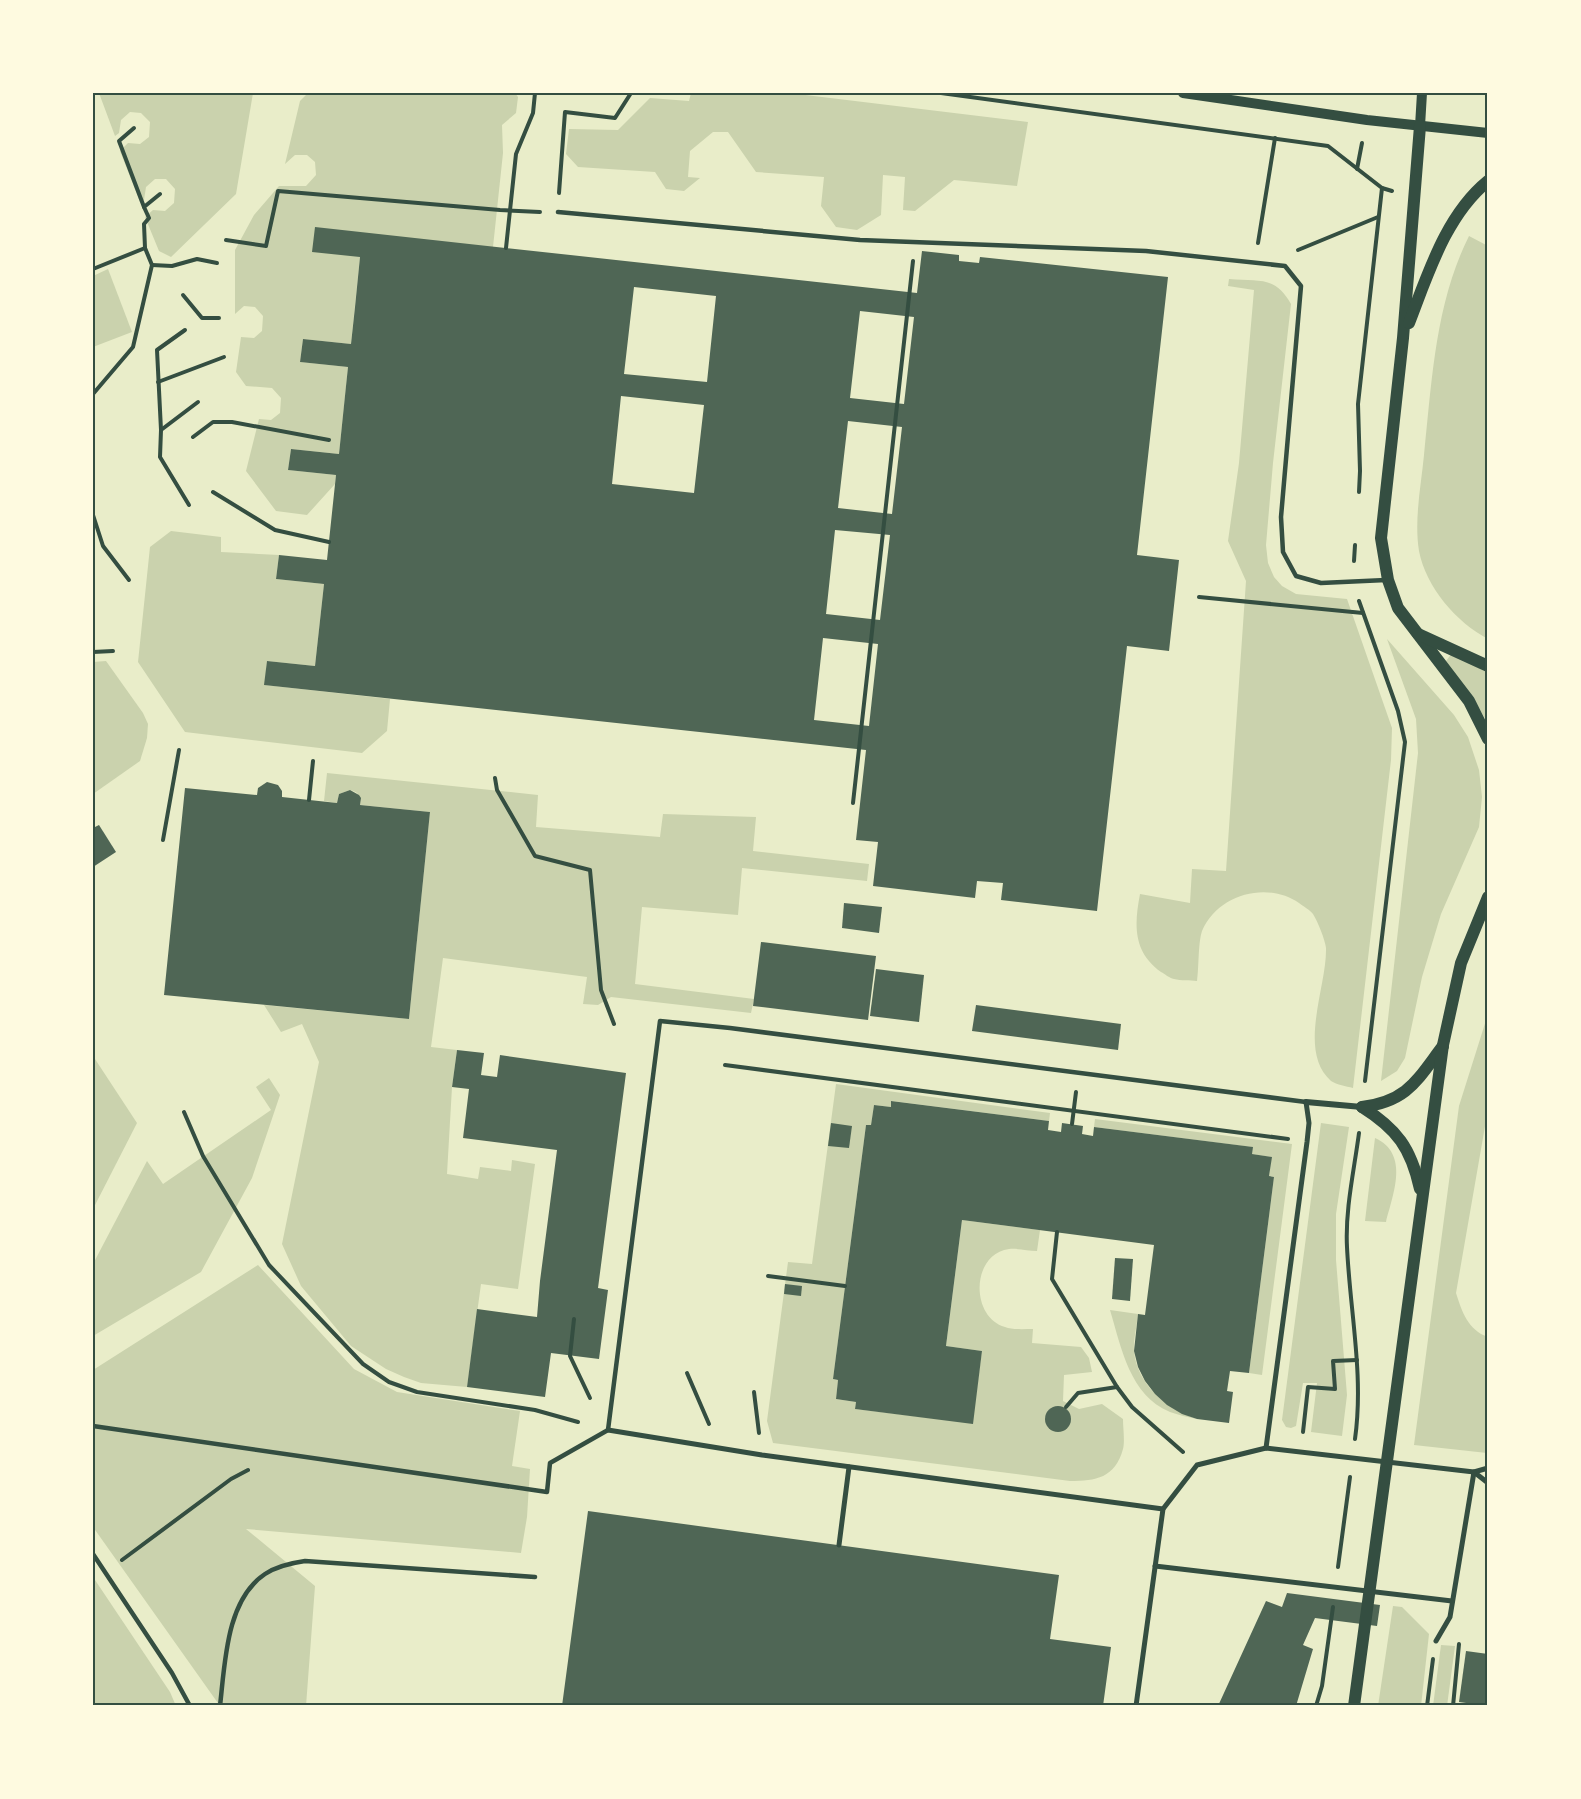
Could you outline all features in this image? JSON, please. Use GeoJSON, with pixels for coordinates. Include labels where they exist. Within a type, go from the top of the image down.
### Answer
{"type":"FeatureCollection","features":[{"type":"Feature","properties":{"kind":"main road"},"geometry":{"type":"LineString","coordinates":[[1420,126],[1403,338],[1381,538],[1388,580],[1398,608],[1469,701],[1488,739]]}},
{"type":"Feature","properties":{"kind":"main road"},"geometry":{"type":"LineString","coordinates":[[1403,338],[1437,252],[1476,191],[1488,181]]}},
{"type":"Feature","properties":{"kind":"main road"},"geometry":{"type":"LineString","coordinates":[[1418,634],[1488,666]]}},
{"type":"Feature","properties":{"kind":"main road"},"geometry":{"type":"LineString","coordinates":[[1354,1706],[1443,1045],[1461,963],[1488,897]]}},
{"type":"Feature","properties":{"kind":"main road"},"geometry":{"type":"LineString","coordinates":[[1362,1107],[1382,1104],[1402,1094],[1412,1085],[1443,1045]]}},
{"type":"Feature","properties":{"kind":"main road"},"geometry":{"type":"LineString","coordinates":[[1362,1107],[1382,1120],[1403,1142],[1411,1156],[1422,1199]]}},
{"type":"Feature","properties":{"kind":"street"},"geometry":{"type":"LineString","coordinates":[[1183,93],[1420,126],[1488,133]]}},
{"type":"Feature","properties":{"kind":"street"},"geometry":{"type":"LineString","coordinates":[[1420,126],[1422,93]]}},
{"type":"Feature","properties":{"kind":"street"},"geometry":{"type":"LineString","coordinates":[[1266,1448],[1307,1142],[1309,1124],[1306,1102],[1362,1107]]}},
{"type":"Feature","properties":{"kind":"street"},"geometry":{"type":"LineString","coordinates":[[608,1430],[762,1455],[1163,1509]]}},
{"type":"Feature","properties":{"kind":"street"},"geometry":{"type":"LineString","coordinates":[[1136,1706],[1163,1509],[1197,1465],[1266,1448],[1474,1472],[1488,1468]]}},
{"type":"Feature","properties":{"kind":"street"},"geometry":{"type":"LineString","coordinates":[[839,1545],[849,1467]]}},
{"type":"Feature","properties":{"kind":"street"},"geometry":{"type":"LineString","coordinates":[[1474,1472],[1488,1483]]}},
{"type":"Feature","properties":{"kind":"street"},"geometry":{"type":"LineString","coordinates":[[1436,1641],[1450,1617],[1474,1472]]}},
{"type":"Feature","properties":{"kind":"street"},"geometry":{"type":"LineString","coordinates":[[1155,1566],[1452,1601]]}},
{"type":"Feature","properties":{"kind":"lane"},"geometry":{"type":"LineString","coordinates":[[558,212],[860,240],[1146,251],[1285,266],[1301,286],[1281,517],[1283,552],[1296,576],[1321,583],[1388,580]]}},
{"type":"Feature","properties":{"kind":"lane"},"geometry":{"type":"LineString","coordinates":[[93,1426],[547,1492],[550,1463],[608,1430],[660,1021],[1306,1102]]}},
{"type":"Feature","properties":{"kind":"lane"},"geometry":{"type":"LineString","coordinates":[[93,1554],[172,1673],[190,1706]]}},
{"type":"Feature","properties":{"kind":"lane"},"geometry":{"type":"LineString","coordinates":[[220,1706],[231,1627],[237,1607],[249,1589],[265,1574],[284,1565],[305,1561],[535,1577]]}},
{"type":"Feature","properties":{"kind":"path"},"geometry":{"type":"LineString","coordinates":[[506,248],[516,154],[533,113],[535,93]]}},
{"type":"Feature","properties":{"kind":"path"},"geometry":{"type":"LineString","coordinates":[[226,240],[266,246],[278,191],[500,210],[558,212],[565,112],[615,118],[631,93]]}},
{"type":"Feature","properties":{"kind":"path"},"geometry":{"type":"LineString","coordinates":[[940,93],[1328,146],[1382,188],[1358,404],[1359,493]]}},
{"type":"Feature","properties":{"kind":"path"},"geometry":{"type":"LineString","coordinates":[[93,394],[133,347],[152,265],[145,248],[144,224],[149,218],[119,141],[135,128]]}},
{"type":"Feature","properties":{"kind":"path"},"geometry":{"type":"LineString","coordinates":[[1258,240],[1275,137]]}},
{"type":"Feature","properties":{"kind":"path"},"geometry":{"type":"LineString","coordinates":[[144,207],[160,194]]}},
{"type":"Feature","properties":{"kind":"path"},"geometry":{"type":"LineString","coordinates":[[1285,266],[1292,252],[1378,217]]}},
{"type":"Feature","properties":{"kind":"path"},"geometry":{"type":"LineString","coordinates":[[853,803],[915,242]]}},
{"type":"Feature","properties":{"kind":"path"},"geometry":{"type":"LineString","coordinates":[[93,269],[145,248]]}},
{"type":"Feature","properties":{"kind":"path"},"geometry":{"type":"LineString","coordinates":[[152,265],[172,266],[197,259],[217,263]]}},
{"type":"Feature","properties":{"kind":"path"},"geometry":{"type":"LineString","coordinates":[[183,295],[202,318],[219,318]]}},
{"type":"Feature","properties":{"kind":"path"},"geometry":{"type":"LineString","coordinates":[[185,330],[157,350],[160,457],[189,505]]}},
{"type":"Feature","properties":{"kind":"path"},"geometry":{"type":"LineString","coordinates":[[158,382],[224,357]]}},
{"type":"Feature","properties":{"kind":"path"},"geometry":{"type":"LineString","coordinates":[[161,430],[198,402]]}},
{"type":"Feature","properties":{"kind":"path"},"geometry":{"type":"LineString","coordinates":[[193,437],[213,422],[232,422],[329,440]]}},
{"type":"Feature","properties":{"kind":"path"},"geometry":{"type":"LineString","coordinates":[[213,492],[275,530],[329,542]]}},
{"type":"Feature","properties":{"kind":"path"},"geometry":{"type":"LineString","coordinates":[[93,515],[103,546],[129,580]]}},
{"type":"Feature","properties":{"kind":"path"},"geometry":{"type":"LineString","coordinates":[[1354,1447],[1359,1412],[1358,1360],[1347,1246],[1349,1207],[1405,742],[1398,711],[1353,581],[1356,537]]}},
{"type":"Feature","properties":{"kind":"path"},"geometry":{"type":"LineString","coordinates":[[1199,597],[1363,613]]}},
{"type":"Feature","properties":{"kind":"path"},"geometry":{"type":"LineString","coordinates":[[93,652],[113,651]]}},
{"type":"Feature","properties":{"kind":"path"},"geometry":{"type":"LineString","coordinates":[[163,840],[179,750]]}},
{"type":"Feature","properties":{"kind":"path"},"geometry":{"type":"LineString","coordinates":[[309,800],[313,761]]}},
{"type":"Feature","properties":{"kind":"path"},"geometry":{"type":"LineString","coordinates":[[495,778],[497,790],[535,856],[590,870],[601,990],[614,1024]]}},
{"type":"Feature","properties":{"kind":"path"},"geometry":{"type":"LineString","coordinates":[[725,1065],[1307,1142]]}},
{"type":"Feature","properties":{"kind":"path"},"geometry":{"type":"LineString","coordinates":[[1072,1124],[1078,1073]]}},
{"type":"Feature","properties":{"kind":"path"},"geometry":{"type":"LineString","coordinates":[[184,1112],[203,1156],[269,1265],[363,1364],[390,1382],[417,1392],[535,1410],[608,1430]]}},
{"type":"Feature","properties":{"kind":"path"},"geometry":{"type":"LineString","coordinates":[[1057,1232],[1052,1279],[1117,1387],[1132,1407],[1197,1465]]}},
{"type":"Feature","properties":{"kind":"path"},"geometry":{"type":"LineString","coordinates":[[768,1276],[845,1286]]}},
{"type":"Feature","properties":{"kind":"path"},"geometry":{"type":"LineString","coordinates":[[574,1319],[570,1356],[591,1401],[608,1430]]}},
{"type":"Feature","properties":{"kind":"path"},"geometry":{"type":"LineString","coordinates":[[1304,1431],[1308,1387],[1335,1389],[1333,1361],[1358,1360]]}},
{"type":"Feature","properties":{"kind":"path"},"geometry":{"type":"LineString","coordinates":[[687,1372],[718,1447]]}},
{"type":"Feature","properties":{"kind":"path"},"geometry":{"type":"LineString","coordinates":[[1066,1407],[1078,1393],[1117,1387]]}},
{"type":"Feature","properties":{"kind":"path"},"geometry":{"type":"LineString","coordinates":[[754,1392],[762,1455]]}},
{"type":"Feature","properties":{"kind":"path"},"geometry":{"type":"LineString","coordinates":[[105,1573],[231,1479],[287,1454]]}},
{"type":"Feature","properties":{"kind":"path"},"geometry":{"type":"LineString","coordinates":[[1337,1576],[1351,1471]]}},
{"type":"Feature","properties":{"kind":"path"},"geometry":{"type":"LineString","coordinates":[[1316,1706],[1322,1686],[1334,1600]]}},
{"type":"Feature","properties":{"kind":"path"},"geometry":{"type":"LineString","coordinates":[[1427,1706],[1436,1641]]}},
{"type":"Feature","properties":{"kind":"path"},"geometry":{"type":"LineString","coordinates":[[1453,1706],[1460,1647]]}},
{"type":"Feature","properties":{"kind":"green space"},"geometry":{"type":"Polygon","coordinates":[[[99,93],[253,93],[236,194],[171,257],[159,251],[145,217],[153,210],[165,211],[174,203],[175,189],[166,179],[155,179],[146,187],[144,200],[140,202],[120,151],[128,143],[140,144],[149,137],[150,122],[141,113],[130,112],[121,120],[119,133],[115,136],[99,93]]]}},
{"type":"Feature","properties":{"kind":"green space"},"geometry":{"type":"Polygon","coordinates":[[[308,93],[515,93],[518,97],[516,113],[502,125],[503,153],[493,247],[360,257],[351,344],[303,339],[300,362],[348,367],[339,454],[291,449],[288,470],[336,475],[335,484],[307,515],[276,511],[246,471],[259,419],[271,420],[280,413],[281,398],[272,388],[246,386],[236,372],[241,337],[254,338],[262,331],[263,316],[255,307],[244,306],[235,314],[235,250],[254,215],[279,186],[306,186],[316,175],[315,162],[307,155],[295,155],[285,164],[300,101],[308,93]]]}},
{"type":"Feature","properties":{"kind":"green space"},"geometry":{"type":"Polygon","coordinates":[[[691,93],[789,93],[1028,122],[1017,186],[954,180],[915,211],[903,210],[905,177],[883,175],[881,215],[857,230],[836,227],[821,206],[824,177],[756,172],[728,132],[713,132],[690,151],[688,177],[700,178],[684,191],[666,189],[655,172],[578,167],[566,154],[569,129],[618,130],[650,98],[689,101],[691,93]]]}},
{"type":"Feature","properties":{"kind":"green space"},"geometry":{"type":"Polygon","coordinates":[[[1469,236],[1488,246],[1488,639],[1454,613],[1435,590],[1428,578],[1419,551],[1417,527],[1437,343],[1449,288],[1469,236]]]}},
{"type":"Feature","properties":{"kind":"green space"},"geometry":{"type":"Polygon","coordinates":[[[108,269],[132,332],[93,347],[93,276],[108,269]]]}},
{"type":"Feature","properties":{"kind":"green space"},"geometry":{"type":"Polygon","coordinates":[[[1229,279],[1272,284],[1279,288],[1291,304],[1273,463],[1266,545],[1268,563],[1274,577],[1282,586],[1296,594],[1347,599],[1392,728],[1391,760],[1353,1088],[1331,1081],[1321,1068],[1316,1053],[1316,1018],[1326,948],[1313,914],[1299,903],[1286,896],[1258,892],[1231,900],[1219,908],[1209,918],[1202,931],[1197,981],[1174,979],[1161,972],[1145,956],[1138,937],[1137,916],[1140,894],[1190,903],[1192,869],[1226,871],[1246,581],[1228,541],[1239,463],[1254,290],[1228,286],[1229,279]]]}},
{"type":"Feature","properties":{"kind":"green space"},"geometry":{"type":"Polygon","coordinates":[[[171,531],[221,537],[221,552],[279,555],[276,579],[324,584],[315,666],[267,661],[265,685],[390,699],[387,731],[362,753],[185,732],[138,662],[150,547],[171,531]]]}},
{"type":"Feature","properties":{"kind":"green space"},"geometry":{"type":"Polygon","coordinates":[[[1387,639],[1454,715],[1468,737],[1479,770],[1482,797],[1479,827],[1441,914],[1422,977],[1405,1058],[1397,1071],[1381,1081],[1418,753],[1416,719],[1387,639]]]}},
{"type":"Feature","properties":{"kind":"green space"},"geometry":{"type":"Polygon","coordinates":[[[1452,653],[1488,673],[1488,724],[1473,697],[1443,665],[1452,653]]]}},
{"type":"Feature","properties":{"kind":"green space"},"geometry":{"type":"Polygon","coordinates":[[[106,661],[143,713],[148,724],[147,738],[140,761],[93,794],[93,662],[106,661]]]}},
{"type":"Feature","properties":{"kind":"green space"},"geometry":{"type":"Polygon","coordinates":[[[327,773],[538,795],[536,827],[660,837],[663,814],[756,817],[753,851],[869,864],[867,881],[742,868],[738,915],[642,907],[635,984],[754,999],[751,1013],[611,997],[598,1005],[583,1004],[587,977],[443,958],[431,1047],[457,1050],[452,1087],[447,1174],[478,1179],[480,1167],[511,1171],[512,1160],[535,1164],[518,1289],[481,1284],[467,1387],[421,1383],[404,1377],[386,1369],[351,1346],[301,1286],[282,1244],[319,1062],[302,1024],[281,1032],[264,1005],[409,1019],[430,812],[360,805],[359,795],[350,790],[339,794],[337,803],[324,801],[327,773]]]}},
{"type":"Feature","properties":{"kind":"green space"},"geometry":{"type":"Polygon","coordinates":[[[1488,1014],[1488,1109],[1456,1293],[1463,1313],[1471,1325],[1488,1337],[1487,1453],[1414,1445],[1459,1106],[1488,1014]]]}},
{"type":"Feature","properties":{"kind":"green space"},"geometry":{"type":"Polygon","coordinates":[[[93,1056],[137,1123],[93,1209],[93,1056]]]}},
{"type":"Feature","properties":{"kind":"green space"},"geometry":{"type":"Polygon","coordinates":[[[269,1078],[280,1095],[252,1178],[201,1272],[93,1336],[93,1264],[147,1161],[163,1184],[271,1110],[256,1087],[269,1078]]]}},
{"type":"Feature","properties":{"kind":"green space"},"geometry":{"type":"Polygon","coordinates":[[[836,1084],[1050,1113],[1049,1121],[892,1101],[891,1107],[874,1105],[871,1125],[866,1125],[833,1379],[838,1380],[836,1399],[856,1402],[855,1409],[972,1423],[982,1351],[946,1346],[962,1220],[1040,1230],[1037,1251],[1009,1249],[996,1253],[987,1262],[982,1273],[981,1299],[986,1311],[994,1321],[1008,1328],[1033,1329],[1032,1343],[1081,1347],[1089,1358],[1092,1372],[1064,1375],[1063,1401],[1079,1409],[1102,1404],[1123,1419],[1123,1449],[1110,1472],[1096,1479],[1070,1481],[773,1443],[767,1421],[788,1262],[812,1264],[836,1084]]]}},
{"type":"Feature","properties":{"kind":"green space"},"geometry":{"type":"Polygon","coordinates":[[[1095,1119],[1292,1144],[1262,1375],[1249,1373],[1274,1177],[1269,1176],[1271,1157],[1252,1154],[1252,1147],[1094,1127],[1095,1119]]]}},
{"type":"Feature","properties":{"kind":"green space"},"geometry":{"type":"Polygon","coordinates":[[[1321,1123],[1349,1127],[1336,1214],[1336,1260],[1347,1395],[1342,1436],[1311,1432],[1317,1383],[1303,1383],[1296,1426],[1286,1427],[1282,1420],[1321,1123]]]}},
{"type":"Feature","properties":{"kind":"green space"},"geometry":{"type":"Polygon","coordinates":[[[1375,1138],[1386,1145],[1396,1164],[1395,1187],[1386,1222],[1365,1221],[1375,1138]]]}},
{"type":"Feature","properties":{"kind":"green space"},"geometry":{"type":"Polygon","coordinates":[[[258,1265],[354,1369],[397,1392],[520,1411],[512,1466],[530,1469],[527,1517],[521,1553],[246,1529],[315,1586],[306,1706],[220,1706],[93,1527],[93,1370],[258,1265]]]}},
{"type":"Feature","properties":{"kind":"green space"},"geometry":{"type":"Polygon","coordinates":[[[1110,1310],[1138,1314],[1134,1351],[1141,1375],[1155,1394],[1165,1402],[1197,1419],[1170,1412],[1156,1405],[1145,1395],[1129,1369],[1110,1310]]]}},
{"type":"Feature","properties":{"kind":"green space"},"geometry":{"type":"Polygon","coordinates":[[[93,1577],[170,1692],[176,1706],[93,1706],[93,1577]]]}},
{"type":"Feature","properties":{"kind":"green space"},"geometry":{"type":"Polygon","coordinates":[[[1393,1606],[1402,1607],[1429,1634],[1421,1706],[1378,1706],[1393,1606]]]}},
{"type":"Feature","properties":{"kind":"green space"},"geometry":{"type":"Polygon","coordinates":[[[1441,1645],[1455,1646],[1447,1706],[1433,1706],[1441,1645]]]}},
{"type":"Feature","properties":{"kind":"building"},"geometry":{"type":"Polygon","coordinates":[[[315,227],[917,293],[922,251],[959,255],[959,261],[979,263],[980,257],[1168,277],[1137,555],[1179,560],[1169,651],[1127,646],[1097,911],[1001,900],[1003,883],[977,881],[975,898],[873,886],[878,842],[856,840],[866,750],[264,685],[267,661],[315,666],[324,584],[276,579],[279,555],[327,560],[336,475],[288,470],[291,449],[339,454],[348,367],[300,362],[303,339],[351,344],[360,257],[312,252],[315,227]],[[634,287],[624,374],[707,382],[716,296],[634,287]],[[860,311],[850,398],[904,404],[914,317],[860,311]],[[621,396],[612,484],[694,493],[704,405],[621,396]],[[848,421],[838,508],[892,514],[902,427],[848,421]],[[835,530],[826,614],[880,620],[890,535],[835,530]],[[823,638],[814,720],[869,726],[878,644],[823,638]]]}},
{"type":"Feature","properties":{"kind":"building"},"geometry":{"type":"Polygon","coordinates":[[[267,782],[278,785],[282,791],[282,797],[337,803],[339,794],[350,790],[361,798],[360,805],[430,812],[409,1019],[164,995],[185,788],[257,795],[258,788],[267,782]]]}},
{"type":"Feature","properties":{"kind":"building"},"geometry":{"type":"Polygon","coordinates":[[[99,825],[116,852],[93,867],[93,828],[99,825]]]}},
{"type":"Feature","properties":{"kind":"building"},"geometry":{"type":"Polygon","coordinates":[[[844,903],[882,907],[879,933],[842,928],[844,903]]]}},
{"type":"Feature","properties":{"kind":"building"},"geometry":{"type":"Polygon","coordinates":[[[761,942],[876,956],[868,1020],[753,1006],[761,942]]]}},
{"type":"Feature","properties":{"kind":"building"},"geometry":{"type":"Polygon","coordinates":[[[876,969],[924,975],[919,1022],[870,1016],[876,969]]]}},
{"type":"Feature","properties":{"kind":"building"},"geometry":{"type":"Polygon","coordinates":[[[976,1005],[1121,1024],[1118,1050],[972,1031],[976,1005]]]}},
{"type":"Feature","properties":{"kind":"building"},"geometry":{"type":"Polygon","coordinates":[[[457,1050],[484,1053],[481,1075],[497,1077],[500,1055],[626,1073],[598,1288],[608,1290],[599,1359],[551,1353],[545,1397],[467,1387],[477,1309],[537,1317],[557,1150],[463,1138],[469,1089],[452,1087],[457,1050]]]}},
{"type":"Feature","properties":{"kind":"building"},"geometry":{"type":"Polygon","coordinates":[[[891,1101],[1049,1121],[1048,1130],[1061,1132],[1062,1123],[1083,1126],[1082,1134],[1093,1136],[1094,1127],[1253,1147],[1252,1154],[1272,1157],[1269,1176],[1274,1177],[1249,1373],[1230,1371],[1227,1391],[1233,1392],[1229,1423],[1197,1419],[1182,1414],[1167,1405],[1145,1381],[1138,1367],[1134,1351],[1138,1314],[1145,1315],[1154,1245],[962,1220],[946,1346],[982,1351],[973,1424],[855,1409],[856,1402],[836,1399],[838,1380],[833,1379],[866,1125],[871,1125],[874,1105],[891,1107],[891,1101]]]}},
{"type":"Feature","properties":{"kind":"building"},"geometry":{"type":"Polygon","coordinates":[[[831,1123],[852,1126],[849,1148],[828,1146],[831,1123]]]}},
{"type":"Feature","properties":{"kind":"building"},"geometry":{"type":"Polygon","coordinates":[[[1115,1258],[1133,1259],[1130,1301],[1112,1299],[1115,1258]]]}},
{"type":"Feature","properties":{"kind":"building"},"geometry":{"type":"Polygon","coordinates":[[[785,1284],[802,1286],[801,1296],[784,1294],[785,1284]]]}},
{"type":"Feature","properties":{"kind":"building"},"geometry":{"type":"Polygon","coordinates":[[[1058,1406],[1067,1410],[1071,1419],[1067,1428],[1058,1432],[1049,1428],[1045,1419],[1049,1410],[1058,1406]]]}},
{"type":"Feature","properties":{"kind":"building"},"geometry":{"type":"Polygon","coordinates":[[[588,1511],[1059,1575],[1050,1639],[1111,1647],[1103,1706],[562,1706],[588,1511]]]}},
{"type":"Feature","properties":{"kind":"building"},"geometry":{"type":"Polygon","coordinates":[[[1287,1593],[1380,1605],[1377,1626],[1315,1618],[1303,1645],[1313,1649],[1296,1706],[1218,1706],[1266,1601],[1282,1607],[1287,1593]]]}},
{"type":"Feature","properties":{"kind":"building"},"geometry":{"type":"Polygon","coordinates":[[[1466,1651],[1488,1654],[1488,1706],[1459,1702],[1466,1651]]]}}]}
